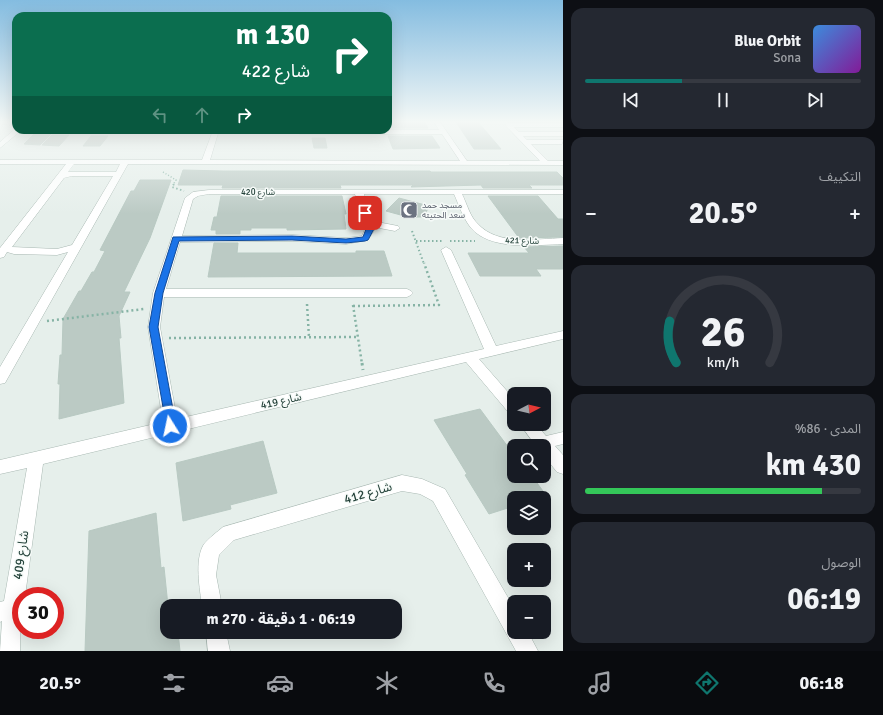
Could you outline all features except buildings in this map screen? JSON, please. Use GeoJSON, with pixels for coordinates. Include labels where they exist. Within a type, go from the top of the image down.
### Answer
{"type":"FeatureCollection","features":[{"type":"Feature","properties":{"kind":"street"},"geometry":{"type":"LineString","coordinates":[[205,162],[208,152]]}},
{"type":"Feature","properties":{"kind":"street"},"geometry":{"type":"LineString","coordinates":[[457,152],[465,163]]}},
{"type":"Feature","properties":{"kind":"street"},"geometry":{"type":"LineString","coordinates":[[535,152],[546,163]]}},
{"type":"Feature","properties":{"kind":"street"},"geometry":{"type":"LineString","coordinates":[[0,162],[563,163]]}},
{"type":"Feature","properties":{"kind":"street"},"geometry":{"type":"LineString","coordinates":[[0,255],[72,162]]}},
{"type":"Feature","properties":{"kind":"street"},"geometry":{"type":"LineString","coordinates":[[0,379],[67,266],[125,163]]}},
{"type":"Feature","properties":{"kind":"street"},"geometry":{"type":"LineString","coordinates":[[61,176],[72,174],[118,174]]}},
{"type":"Feature","properties":{"kind":"street","name":"شارع 420"},"geometry":{"type":"LineString","coordinates":[[196,194],[209,192],[563,192]]}},
{"type":"Feature","properties":{"kind":"street"},"geometry":{"type":"LineString","coordinates":[[176,239],[292,238],[346,241],[365,238],[369,226],[358,193]]}},
{"type":"Feature","properties":{"kind":"street","name":"شارع 421"},"geometry":{"type":"LineString","coordinates":[[457,193],[474,226],[486,235],[502,241],[563,241]]}},
{"type":"Feature","properties":{"kind":"street"},"geometry":{"type":"LineString","coordinates":[[170,426],[154,327],[159,293],[176,239],[189,198],[196,194]]}},
{"type":"Feature","properties":{"kind":"street"},"geometry":{"type":"LineString","coordinates":[[7,247],[8,249],[14,251],[66,251],[77,248]]}},
{"type":"Feature","properties":{"kind":"street"},"geometry":{"type":"LineString","coordinates":[[446,250],[492,352]]}},
{"type":"Feature","properties":{"kind":"street"},"geometry":{"type":"LineString","coordinates":[[0,259],[54,258],[67,266]]}},
{"type":"Feature","properties":{"kind":"street"},"geometry":{"type":"LineString","coordinates":[[159,293],[407,293]]}},
{"type":"Feature","properties":{"kind":"street","name":"شارع 419"},"geometry":{"type":"LineString","coordinates":[[0,467],[563,335]]}},
{"type":"Feature","properties":{"kind":"street"},"geometry":{"type":"LineString","coordinates":[[470,357],[507,400]]}},
{"type":"Feature","properties":{"kind":"street"},"geometry":{"type":"LineString","coordinates":[[533,431],[540,439]]}},
{"type":"Feature","properties":{"kind":"street"},"geometry":{"type":"LineString","coordinates":[[551,441],[563,438]]}},
{"type":"Feature","properties":{"kind":"street"},"geometry":{"type":"LineString","coordinates":[[551,452],[563,467]]}},
{"type":"Feature","properties":{"kind":"street","name":"شارع 409"},"geometry":{"type":"LineString","coordinates":[[9,651],[7,610],[36,459]]}},
{"type":"Feature","properties":{"kind":"street","name":"شارع 412"},"geometry":{"type":"LineString","coordinates":[[211,599],[207,575],[210,550],[229,533],[402,483],[422,487],[439,495],[507,615]]}},
{"type":"Feature","properties":{"kind":"street"},"geometry":{"type":"LineString","coordinates":[[217,639],[219,651]]}},
{"type":"Feature","properties":{"kind":"street"},"geometry":{"type":"LineString","coordinates":[[521,639],[527,651]]}},
{"type":"Feature","properties":{"kind":"path"},"geometry":{"type":"LineString","coordinates":[[165,163],[162,171],[176,180],[172,187],[196,194]]}},
{"type":"Feature","properties":{"kind":"path"},"geometry":{"type":"LineString","coordinates":[[416,240],[502,241]]}},
{"type":"Feature","properties":{"kind":"path"},"geometry":{"type":"LineString","coordinates":[[307,293],[309,337]]}},
{"type":"Feature","properties":{"kind":"path"},"geometry":{"type":"LineString","coordinates":[[351,293],[365,381]]}},
{"type":"Feature","properties":{"kind":"path"},"geometry":{"type":"LineString","coordinates":[[33,322],[157,307]]}},
{"type":"Feature","properties":{"kind":"path"},"geometry":{"type":"LineString","coordinates":[[156,338],[358,337]]}},
{"type":"Feature","properties":{"kind":"place","name":"مسجد حمد سعد الحتيته"},"geometry":{"type":"Point","coordinates":[409,210]}},
{"type":"Feature","properties":{"kind":"route"},"geometry":{"type":"LineString","coordinates":[[170,426],[154,327],[159,293],[176,239],[292,238],[346,241],[365,238],[370,229],[365,213]]}}]}
